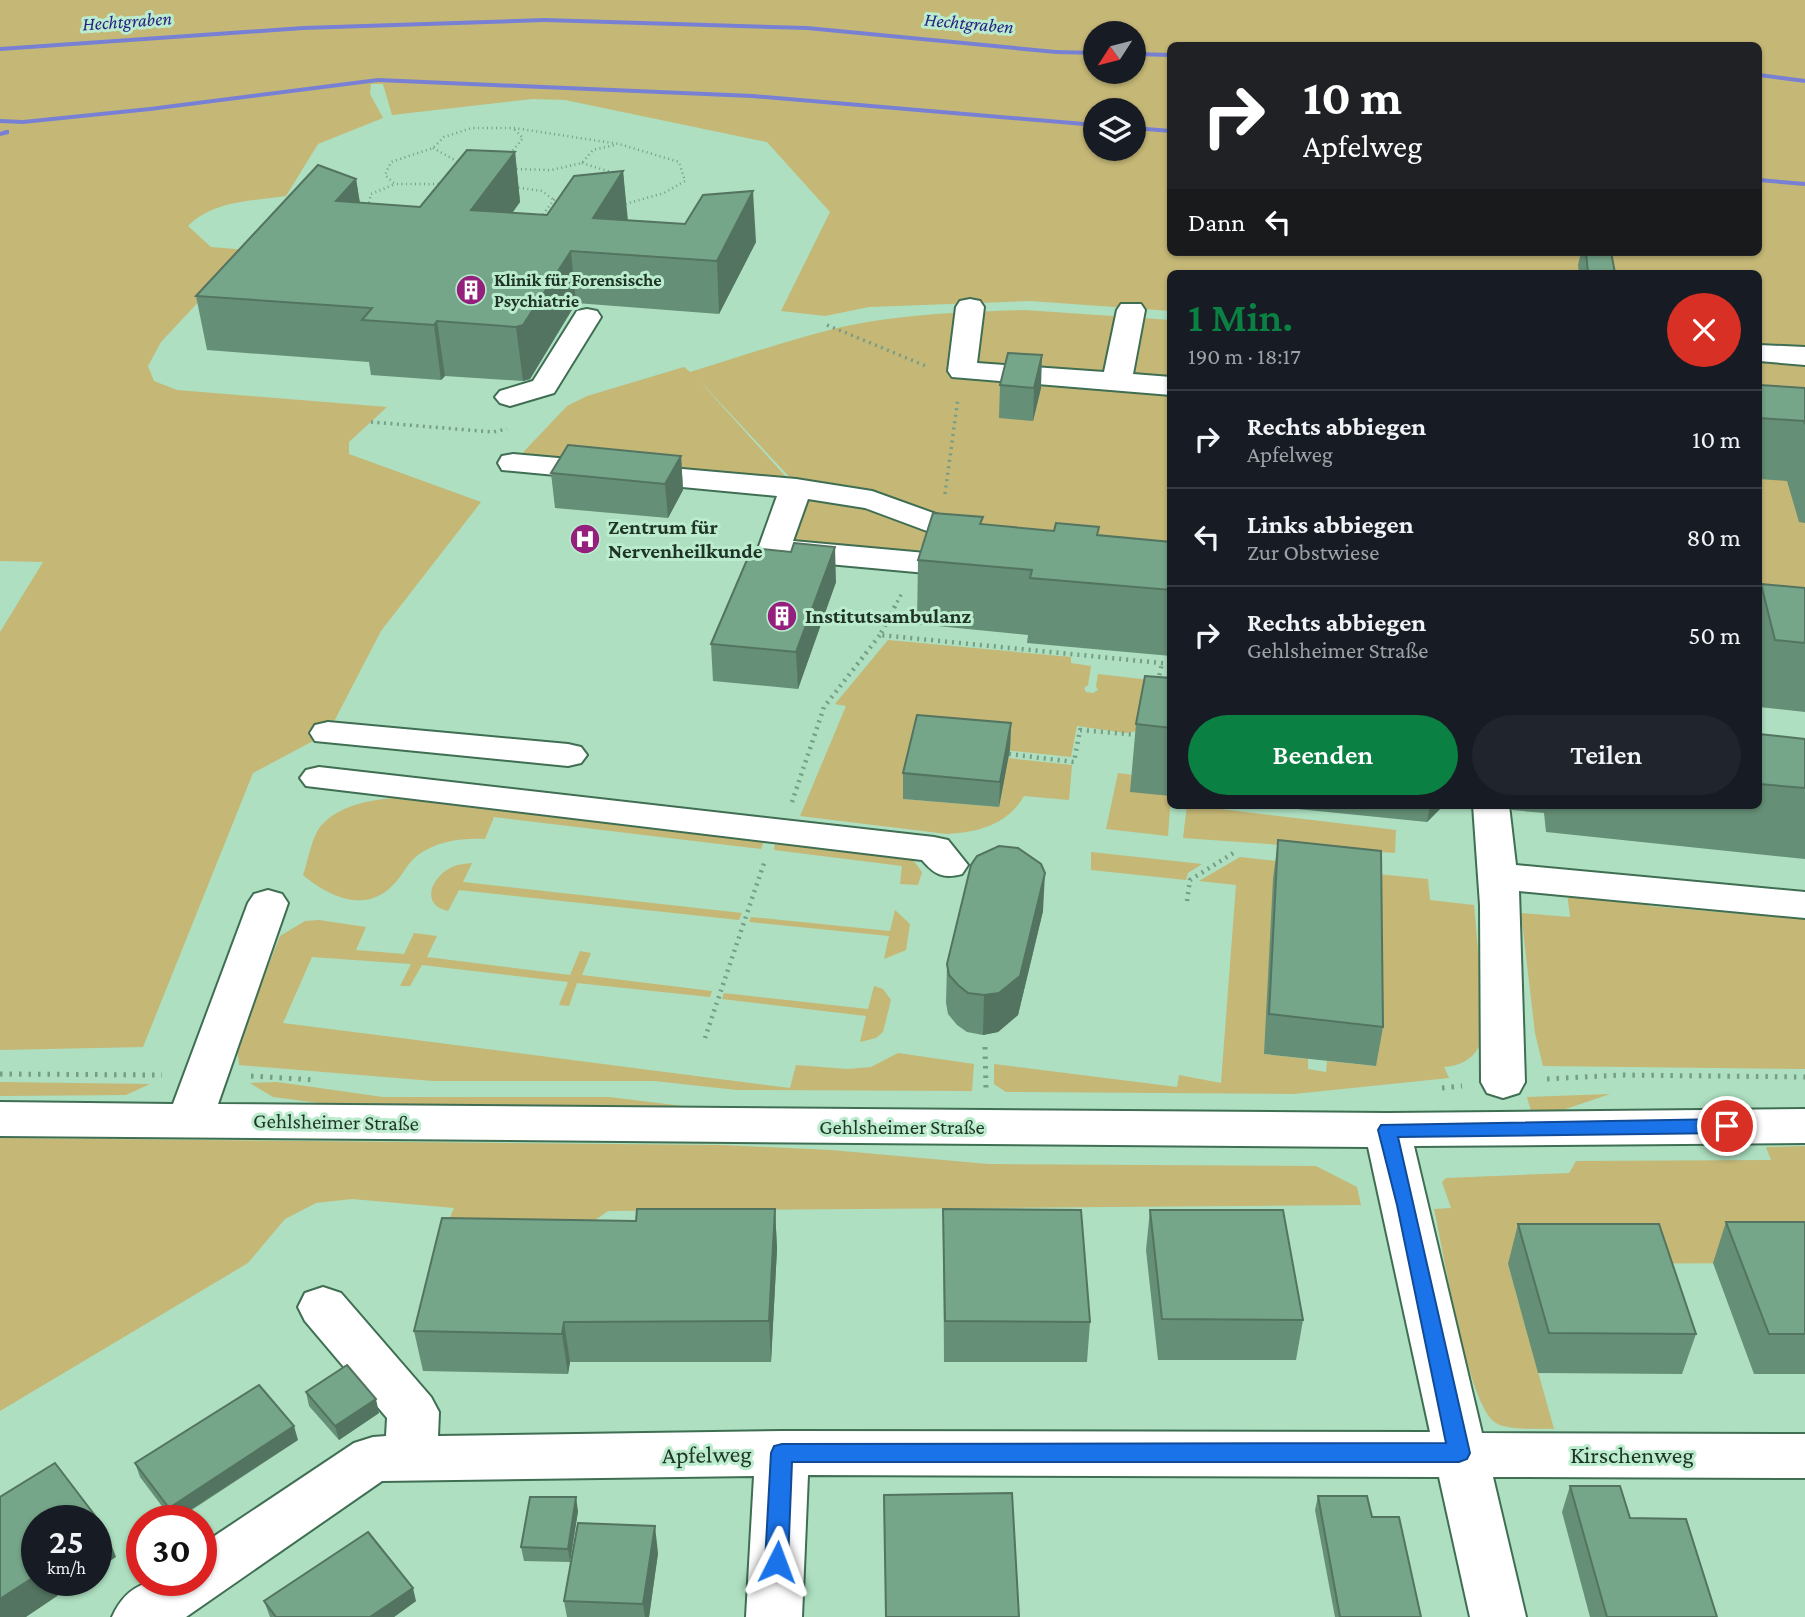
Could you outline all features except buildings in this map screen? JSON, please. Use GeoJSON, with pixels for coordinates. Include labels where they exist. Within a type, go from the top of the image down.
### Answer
{"type":"FeatureCollection","features":[{"type":"Feature","properties":{"kind":"street"},"geometry":{"type":"LineString","coordinates":[[970,307],[962,371],[1167,386]]}},
{"type":"Feature","properties":{"kind":"street"},"geometry":{"type":"LineString","coordinates":[[1117,383],[1131,310]]}},
{"type":"Feature","properties":{"kind":"street"},"geometry":{"type":"LineString","coordinates":[[510,397],[544,387],[587,317]]}},
{"type":"Feature","properties":{"kind":"street"},"geometry":{"type":"LineString","coordinates":[[1762,353],[1805,356]]}},
{"type":"Feature","properties":{"kind":"street"},"geometry":{"type":"LineString","coordinates":[[513,463],[796,488],[872,500],[999,559],[774,549],[796,488]]}},
{"type":"Feature","properties":{"kind":"street"},"geometry":{"type":"LineString","coordinates":[[328,733],[568,755]]}},
{"type":"Feature","properties":{"kind":"street"},"geometry":{"type":"LineString","coordinates":[[318,778],[934,849],[948,865]]}},
{"type":"Feature","properties":{"kind":"street"},"geometry":{"type":"LineString","coordinates":[[1491,809],[1498,876],[1503,1082]]}},
{"type":"Feature","properties":{"kind":"street"},"geometry":{"type":"LineString","coordinates":[[1498,876],[1805,905]]}},
{"type":"Feature","properties":{"kind":"street"},"geometry":{"type":"LineString","coordinates":[[190,1119],[268,903]]}},
{"type":"Feature","properties":{"kind":"street","name":"Gehlsheimer Straße"},"geometry":{"type":"LineString","coordinates":[[0,1119],[1387,1130],[1805,1126]]}},
{"type":"Feature","properties":{"kind":"street"},"geometry":{"type":"LineString","coordinates":[[1387,1130],[1498,1617]]}},
{"type":"Feature","properties":{"kind":"street"},"geometry":{"type":"LineString","coordinates":[[323,1307],[413,1412],[411,1459]]}},
{"type":"Feature","properties":{"kind":"street"},"geometry":{"type":"LineString","coordinates":[[774,1617],[782,1453]]}},
{"type":"Feature","properties":{"kind":"street","name":"Apfelweg"},"geometry":{"type":"LineString","coordinates":[[217,1565],[373,1459],[782,1453],[1459,1453]]}},
{"type":"Feature","properties":{"kind":"street","name":"Kirschenweg"},"geometry":{"type":"LineString","coordinates":[[1459,1453],[1805,1456]]}},
{"type":"Feature","properties":{"kind":"street"},"geometry":{"type":"LineString","coordinates":[[140,1617],[171,1596]]}},
{"type":"Feature","properties":{"kind":"path"},"geometry":{"type":"LineString","coordinates":[[396,184],[385,176],[391,162],[433,148],[444,136],[472,128],[514,128],[619,144],[678,162],[685,180],[664,193],[624,205],[612,205]]}},
{"type":"Feature","properties":{"kind":"path"},"geometry":{"type":"LineString","coordinates":[[506,159],[523,138],[514,128]]}},
{"type":"Feature","properties":{"kind":"path"},"geometry":{"type":"LineString","coordinates":[[582,163],[593,150],[619,144]]}},
{"type":"Feature","properties":{"kind":"path"},"geometry":{"type":"LineString","coordinates":[[433,148],[461,163],[474,165]]}},
{"type":"Feature","properties":{"kind":"path"},"geometry":{"type":"LineString","coordinates":[[512,169],[551,170],[582,163],[614,173]]}},
{"type":"Feature","properties":{"kind":"path"},"geometry":{"type":"LineString","coordinates":[[376,211],[366,207],[371,194],[396,184],[444,184]]}},
{"type":"Feature","properties":{"kind":"path"},"geometry":{"type":"LineString","coordinates":[[511,186],[542,191],[554,200],[566,202]]}},
{"type":"Feature","properties":{"kind":"path"},"geometry":{"type":"LineString","coordinates":[[538,221],[554,200]]}},
{"type":"Feature","properties":{"kind":"path"},"geometry":{"type":"LineString","coordinates":[[371,422],[493,432],[518,426]]}},
{"type":"Feature","properties":{"kind":"path"},"geometry":{"type":"LineString","coordinates":[[705,1038],[824,707],[880,635]]}},
{"type":"Feature","properties":{"kind":"path"},"geometry":{"type":"LineString","coordinates":[[1157,690],[1162,663]]}},
{"type":"Feature","properties":{"kind":"path"},"geometry":{"type":"LineString","coordinates":[[1009,754],[1074,762],[1080,730],[1143,735]]}},
{"type":"Feature","properties":{"kind":"path"},"geometry":{"type":"LineString","coordinates":[[1187,901],[1190,880],[1235,852]]}},
{"type":"Feature","properties":{"kind":"path"},"geometry":{"type":"LineString","coordinates":[[985,1047],[986,1103]]}},
{"type":"Feature","properties":{"kind":"shaded area"},"geometry":{"type":"Polygon","coordinates":[[[0,0],[1805,0],[1805,617],[1762,602],[1762,270],[1167,270],[1167,311],[1030,301],[869,307],[825,316],[781,311],[830,212],[767,142],[565,100],[532,99],[392,115],[383,84],[371,84],[370,94],[383,118],[318,144],[286,196],[221,206],[198,217],[188,226],[211,247],[247,250],[161,342],[148,366],[154,381],[177,390],[387,407],[349,442],[349,454],[481,502],[381,631],[328,733],[253,773],[143,1047],[0,1050],[0,632],[43,562],[0,561],[0,0]]]}},
{"type":"Feature","properties":{"kind":"shaded area"},"geometry":{"type":"Polygon","coordinates":[[[1024,310],[1167,320],[1167,560],[1103,572],[796,484],[695,376],[796,488],[513,463],[567,406],[587,396],[684,367],[690,372],[856,324],[1024,310]]]}},
{"type":"Feature","properties":{"kind":"shaded area"},"geometry":{"type":"Polygon","coordinates":[[[816,499],[866,501],[933,527],[916,555],[798,543],[790,536],[805,503],[816,499]]]}},
{"type":"Feature","properties":{"kind":"shaded area"},"geometry":{"type":"Polygon","coordinates":[[[888,640],[1071,657],[1071,663],[1091,666],[1088,685],[1084,688],[1086,692],[1093,693],[1098,690],[1098,674],[1150,680],[1143,730],[1126,733],[1077,726],[1071,757],[917,741],[904,799],[999,807],[1008,758],[1072,765],[1069,800],[1024,796],[1009,814],[981,829],[947,834],[800,816],[846,706],[835,704],[888,640]]]}},
{"type":"Feature","properties":{"kind":"shaded area"},"geometry":{"type":"Polygon","coordinates":[[[1118,773],[1141,776],[1167,793],[1167,809],[1170,809],[1168,836],[1106,829],[1118,773]]]}},
{"type":"Feature","properties":{"kind":"shaded area"},"geometry":{"type":"Polygon","coordinates":[[[397,798],[766,835],[761,849],[494,817],[485,839],[450,841],[425,850],[411,862],[394,884],[371,899],[347,899],[335,895],[303,875],[314,838],[327,820],[355,805],[397,798]]]}},
{"type":"Feature","properties":{"kind":"shaded area"},"geometry":{"type":"Polygon","coordinates":[[[1187,809],[1220,809],[1396,830],[1395,853],[1183,838],[1187,809]]]}},
{"type":"Feature","properties":{"kind":"shaded area"},"geometry":{"type":"Polygon","coordinates":[[[776,837],[909,855],[922,872],[918,885],[900,884],[902,866],[774,850],[776,837]]]}},
{"type":"Feature","properties":{"kind":"shaded area"},"geometry":{"type":"Polygon","coordinates":[[[1091,852],[1202,864],[1188,873],[1186,880],[1091,870],[1091,852]]]}},
{"type":"Feature","properties":{"kind":"shaded area"},"geometry":{"type":"Polygon","coordinates":[[[1240,857],[1315,865],[1264,1054],[1308,1059],[1308,1069],[1326,1072],[1327,1061],[1376,1066],[1377,874],[1428,879],[1430,900],[1474,905],[1485,1028],[1480,1044],[1472,1056],[1453,1066],[1444,1067],[1449,1078],[1294,1094],[1006,1092],[994,1084],[994,1064],[1177,1087],[1179,1075],[1221,1083],[1236,885],[1199,881],[1240,857]]]}},
{"type":"Feature","properties":{"kind":"shaded area"},"geometry":{"type":"Polygon","coordinates":[[[472,863],[463,882],[742,913],[739,920],[459,890],[448,911],[440,908],[431,898],[431,891],[437,879],[453,867],[472,863]]]}},
{"type":"Feature","properties":{"kind":"shaded area"},"geometry":{"type":"Polygon","coordinates":[[[1567,892],[1649,900],[1649,906],[1805,919],[1805,1069],[1543,1066],[1535,1033],[1521,913],[1570,917],[1567,892]]]}},
{"type":"Feature","properties":{"kind":"shaded area"},"geometry":{"type":"Polygon","coordinates":[[[895,910],[910,924],[906,950],[884,959],[889,936],[749,922],[751,917],[890,931],[895,910]]]}},
{"type":"Feature","properties":{"kind":"shaded area"},"geometry":{"type":"Polygon","coordinates":[[[319,920],[366,927],[356,950],[404,954],[414,933],[437,936],[427,957],[570,975],[580,951],[591,953],[582,975],[712,991],[710,997],[577,983],[569,1006],[559,1005],[568,982],[422,965],[410,986],[400,986],[411,964],[312,957],[283,1023],[790,1088],[796,1065],[847,1069],[871,1067],[898,1053],[974,1064],[972,1091],[737,1090],[654,1081],[433,1081],[239,1065],[237,1046],[280,936],[305,921],[319,920]]]}},
{"type":"Feature","properties":{"kind":"shaded area"},"geometry":{"type":"Polygon","coordinates":[[[874,986],[883,989],[891,1000],[883,1032],[876,1038],[860,1042],[866,1016],[722,999],[724,993],[868,1009],[874,986]]]}},
{"type":"Feature","properties":{"kind":"shaded area"},"geometry":{"type":"Polygon","coordinates":[[[0,1082],[150,1084],[126,1095],[0,1096],[0,1082]]]}},
{"type":"Feature","properties":{"kind":"shaded area"},"geometry":{"type":"Polygon","coordinates":[[[277,1082],[383,1097],[609,1097],[691,1107],[342,1106],[273,1097],[250,1083],[277,1082]]]}},
{"type":"Feature","properties":{"kind":"shaded area"},"geometry":{"type":"Polygon","coordinates":[[[1610,1094],[1560,1111],[1531,1111],[1527,1097],[1610,1094]]]}},
{"type":"Feature","properties":{"kind":"shaded area"},"geometry":{"type":"Polygon","coordinates":[[[0,1138],[722,1145],[831,1150],[988,1164],[1316,1166],[1357,1187],[1361,1205],[608,1211],[578,1232],[445,1229],[454,1208],[352,1199],[316,1203],[285,1219],[248,1263],[0,1411],[0,1138]]]}},
{"type":"Feature","properties":{"kind":"shaded area"},"geometry":{"type":"Polygon","coordinates":[[[1805,1146],[1805,1263],[1508,1264],[1554,1429],[1502,1426],[1485,1411],[1466,1358],[1434,1209],[1451,1208],[1442,1182],[1446,1178],[1569,1173],[1576,1161],[1771,1160],[1766,1147],[1805,1146]]]}},
{"type":"Feature","properties":{"kind":"waterway","name":"Hechtgraben"},"geometry":{"type":"LineString","coordinates":[[0,49],[303,28],[544,20],[807,28],[1083,53]]}},
{"type":"Feature","properties":{"kind":"waterway","name":"Hechtgraben"},"geometry":{"type":"LineString","coordinates":[[1146,54],[1167,55]]}},
{"type":"Feature","properties":{"kind":"waterway","name":"Hechtgraben"},"geometry":{"type":"LineString","coordinates":[[1762,75],[1805,81]]}},
{"type":"Feature","properties":{"kind":"waterway"},"geometry":{"type":"LineString","coordinates":[[0,121],[23,122],[150,109],[378,80],[752,96],[1083,124]]}},
{"type":"Feature","properties":{"kind":"waterway"},"geometry":{"type":"LineString","coordinates":[[1146,129],[1167,131]]}},
{"type":"Feature","properties":{"kind":"waterway"},"geometry":{"type":"LineString","coordinates":[[0,134],[6,132]]}},
{"type":"Feature","properties":{"kind":"waterway"},"geometry":{"type":"LineString","coordinates":[[1762,180],[1805,184]]}},
{"type":"Feature","properties":{"kind":"place","name":"Klinik für Forensische Psychiatrie"},"geometry":{"type":"Point","coordinates":[471,290]}},
{"type":"Feature","properties":{"kind":"place","name":"Zentrum für Nervenheilkunde"},"geometry":{"type":"Point","coordinates":[585,539]}},
{"type":"Feature","properties":{"kind":"place","name":"Institutsambulanz"},"geometry":{"type":"Point","coordinates":[782,616]}},
{"type":"Feature","properties":{"kind":"route"},"geometry":{"type":"LineString","coordinates":[[777,1562],[782,1453],[1459,1453],[1406,1205],[1387,1130],[1727,1126]]}}]}
